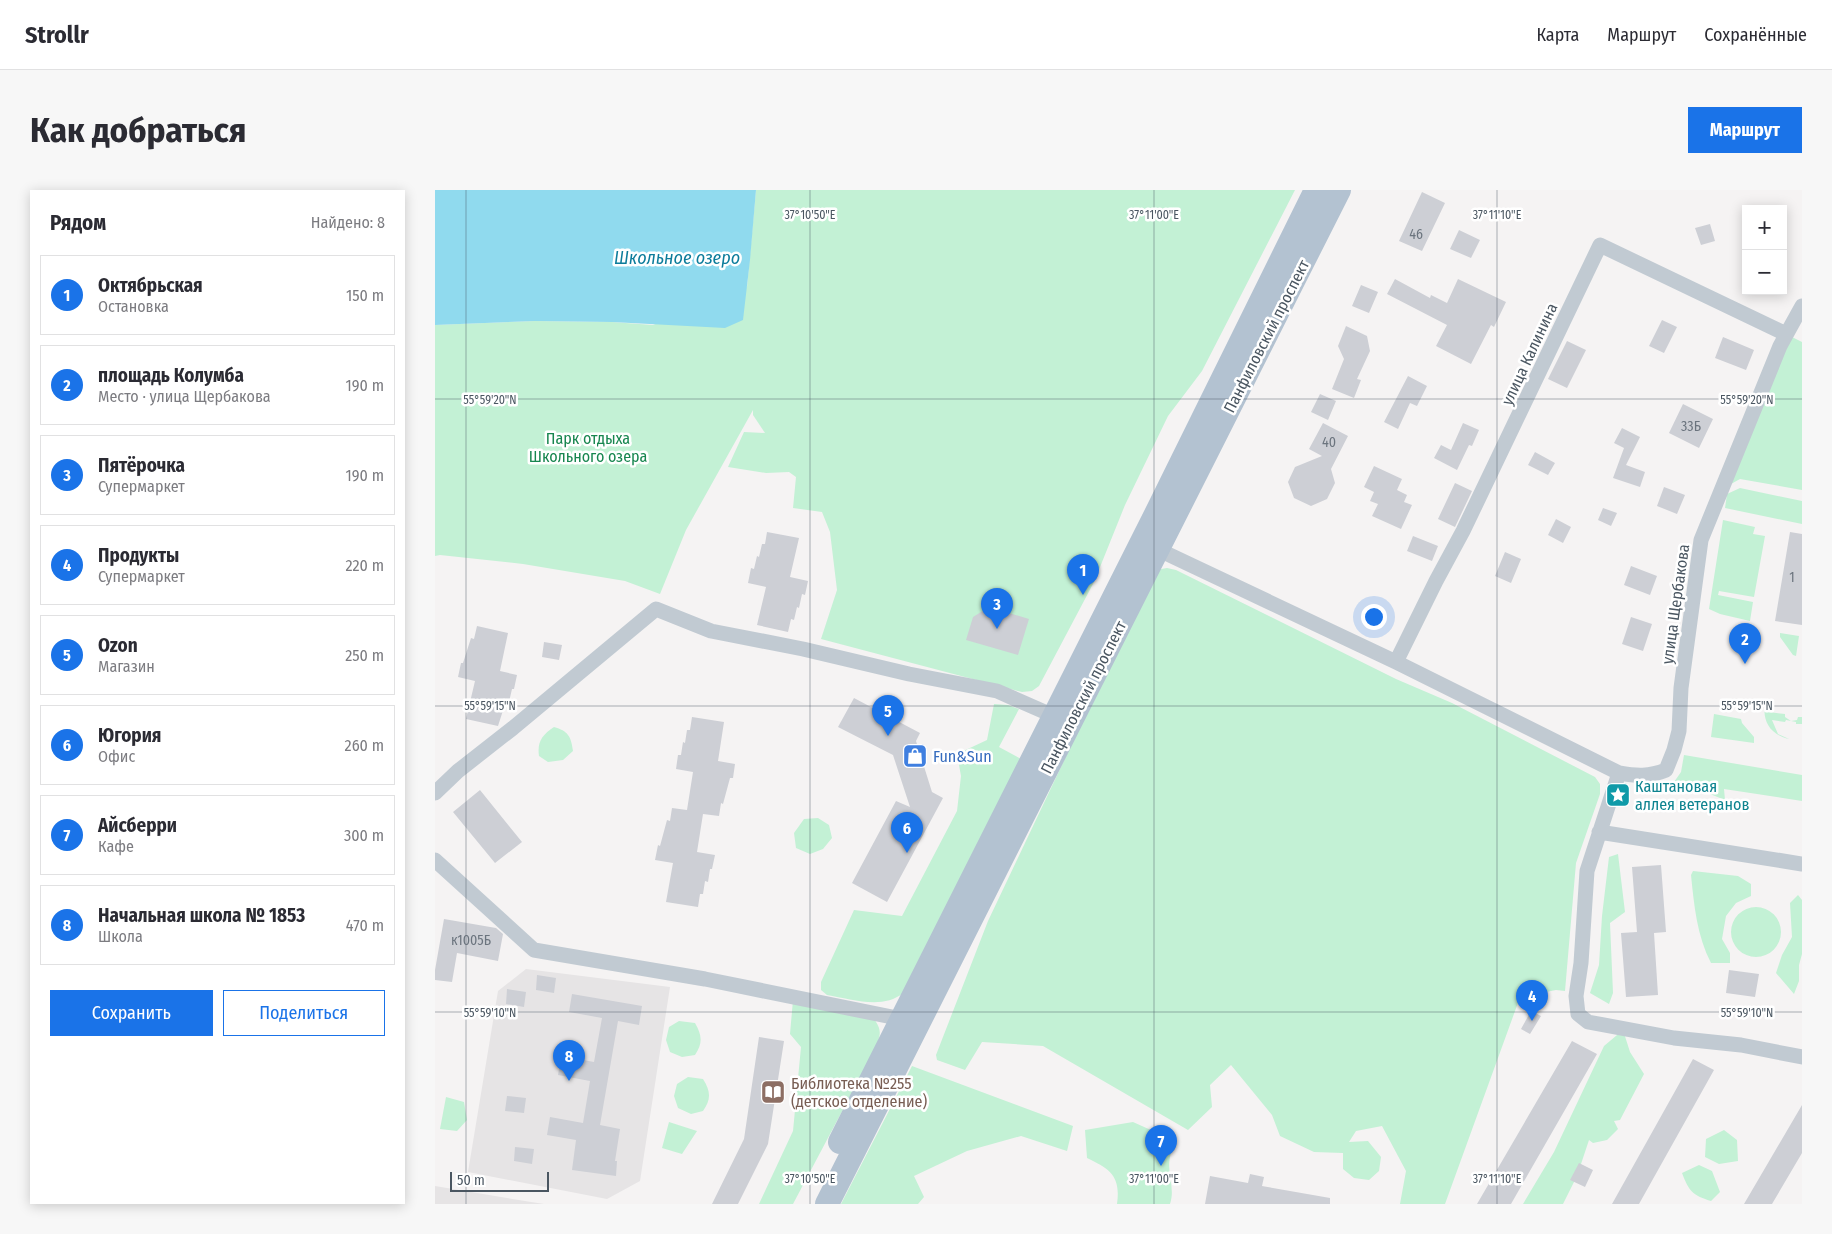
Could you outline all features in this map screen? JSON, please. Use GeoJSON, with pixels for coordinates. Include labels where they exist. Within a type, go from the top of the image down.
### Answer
{"type":"FeatureCollection","features":[{"type":"Feature","properties":{"kind":"main road","name":"Панфиловский проспект"},"geometry":{"type":"LineString","coordinates":[[809,1204],[1317,190]]}},
{"type":"Feature","properties":{"kind":"main road","name":"Панфиловский проспект"},"geometry":{"type":"LineString","coordinates":[[827,1204],[1339,190]]}},
{"type":"Feature","properties":{"kind":"street","name":"улица Калинина"},"geometry":{"type":"LineString","coordinates":[[1396,662],[1463,531],[1600,245],[1786,334]]}},
{"type":"Feature","properties":{"kind":"street","name":"улица Щербакова"},"geometry":{"type":"LineString","coordinates":[[1619,773],[1637,776],[1656,774],[1666,770],[1674,750],[1679,731],[1681,688],[1701,540],[1786,334],[1802,306]]}},
{"type":"Feature","properties":{"kind":"street"},"geometry":{"type":"LineString","coordinates":[[1157,550],[1396,662],[1619,773],[1587,871],[1581,963],[1576,996],[1578,1014],[1588,1022],[1597,1024],[1674,1038],[1741,1046],[1802,1057]]}},
{"type":"Feature","properties":{"kind":"street"},"geometry":{"type":"LineString","coordinates":[[435,793],[656,609],[711,631],[997,691],[1055,716]]}},
{"type":"Feature","properties":{"kind":"street"},"geometry":{"type":"LineString","coordinates":[[1599,832],[1802,864]]}},
{"type":"Feature","properties":{"kind":"street"},"geometry":{"type":"LineString","coordinates":[[435,860],[534,950],[705,979],[902,1018]]}},
{"type":"Feature","properties":{"kind":"shaded area"},"geometry":{"type":"Polygon","coordinates":[[[526,969],[670,987],[640,1181],[607,1199],[468,1172],[498,991],[526,969]]]}},
{"type":"Feature","properties":{"kind":"shaded area"},"geometry":{"type":"Polygon","coordinates":[[[435,1186],[531,1202],[544,1204],[435,1204],[435,1186]]]}},
{"type":"Feature","properties":{"kind":"green space","name":"Парк отдыха Школьного озера"},"geometry":{"type":"Polygon","coordinates":[[[756,190],[1295,190],[1202,371],[1168,416],[1125,505],[1094,582],[1039,686],[1032,691],[1022,692],[821,639],[837,590],[830,532],[822,512],[793,508],[796,477],[789,472],[766,473],[728,467],[744,432],[765,433],[753,415],[753,410],[686,530],[660,594],[625,581],[523,564],[435,556],[435,325],[535,321],[612,322],[653,325],[747,287],[756,190]]]}},
{"type":"Feature","properties":{"kind":"green space"},"geometry":{"type":"Polygon","coordinates":[[[1786,334],[1802,342],[1802,490],[1740,479],[1722,489],[1786,334]]]}},
{"type":"Feature","properties":{"kind":"green space"},"geometry":{"type":"Polygon","coordinates":[[[1740,488],[1802,501],[1802,524],[1725,508],[1727,494],[1740,488]]]}},
{"type":"Feature","properties":{"kind":"green space"},"geometry":{"type":"Polygon","coordinates":[[[1723,520],[1755,527],[1753,534],[1765,536],[1754,597],[1719,591],[1718,595],[1753,602],[1750,621],[1720,614],[1709,609],[1723,520]]]}},
{"type":"Feature","properties":{"kind":"green space"},"geometry":{"type":"Polygon","coordinates":[[[1167,568],[1176,570],[1396,679],[1452,703],[1595,777],[1600,784],[1600,794],[1576,863],[1565,991],[1546,992],[1523,989],[1445,1204],[1400,1204],[1406,1171],[1382,1126],[1356,1131],[1349,1142],[1368,1141],[1381,1157],[1379,1171],[1369,1180],[1354,1178],[1343,1169],[1343,1153],[1314,1152],[1280,1136],[1272,1115],[1231,1065],[1210,1085],[1212,1107],[1188,1130],[1043,1046],[982,1042],[965,1070],[937,1060],[936,1055],[988,921],[1151,577],[1156,570],[1167,568]]]}},
{"type":"Feature","properties":{"kind":"green space"},"geometry":{"type":"Polygon","coordinates":[[[1780,633],[1799,636],[1796,656],[1793,655],[1780,637],[1780,633]]]}},
{"type":"Feature","properties":{"kind":"green space"},"geometry":{"type":"Polygon","coordinates":[[[994,704],[1008,705],[1019,709],[999,747],[1023,760],[903,993],[886,1001],[876,1002],[856,1001],[827,995],[821,990],[821,982],[854,910],[902,916],[957,811],[961,776],[957,754],[987,740],[994,704]]]}},
{"type":"Feature","properties":{"kind":"green space"},"geometry":{"type":"Polygon","coordinates":[[[1765,704],[1770,705],[1769,712],[1785,714],[1785,717],[1791,721],[1772,720],[1778,734],[1789,739],[1777,734],[1769,727],[1764,711],[1765,704]]]}},
{"type":"Feature","properties":{"kind":"green space"},"geometry":{"type":"Polygon","coordinates":[[[1714,714],[1741,719],[1742,723],[1754,737],[1754,743],[1711,737],[1714,714]]]}},
{"type":"Feature","properties":{"kind":"green space"},"geometry":{"type":"Polygon","coordinates":[[[1802,717],[1802,724],[1796,724],[1796,722],[1791,721],[1802,717]]]}},
{"type":"Feature","properties":{"kind":"green space"},"geometry":{"type":"Polygon","coordinates":[[[554,727],[566,732],[571,741],[573,751],[563,760],[548,762],[539,756],[539,747],[543,736],[554,727]]]}},
{"type":"Feature","properties":{"kind":"green space"},"geometry":{"type":"Polygon","coordinates":[[[1684,755],[1802,775],[1802,801],[1724,789],[1725,800],[1680,782],[1674,782],[1681,772],[1684,755]]]}},
{"type":"Feature","properties":{"kind":"green space"},"geometry":{"type":"Polygon","coordinates":[[[818,818],[829,825],[832,838],[823,849],[810,854],[796,848],[794,833],[804,819],[818,818]]]}},
{"type":"Feature","properties":{"kind":"green space"},"geometry":{"type":"Polygon","coordinates":[[[1618,854],[1625,912],[1610,923],[1613,993],[1609,1004],[1590,993],[1599,965],[1602,916],[1609,857],[1618,854]]]}},
{"type":"Feature","properties":{"kind":"green space"},"geometry":{"type":"Polygon","coordinates":[[[1693,871],[1738,876],[1751,884],[1751,896],[1736,903],[1726,916],[1722,939],[1730,953],[1730,963],[1711,963],[1706,953],[1695,909],[1691,875],[1693,871]]]}},
{"type":"Feature","properties":{"kind":"green space"},"geometry":{"type":"Polygon","coordinates":[[[1798,895],[1802,900],[1802,954],[1799,965],[1799,981],[1794,994],[1776,973],[1782,955],[1792,937],[1790,903],[1798,895]]]}},
{"type":"Feature","properties":{"kind":"green space"},"geometry":{"type":"Polygon","coordinates":[[[1751,907],[1761,907],[1774,914],[1781,927],[1781,937],[1774,950],[1761,957],[1751,957],[1742,953],[1735,946],[1731,937],[1731,927],[1735,918],[1742,911],[1751,907]]]}},
{"type":"Feature","properties":{"kind":"green space"},"geometry":{"type":"Polygon","coordinates":[[[793,1000],[874,1019],[880,1030],[879,1037],[875,1049],[793,1204],[759,1204],[793,1131],[801,1047],[790,1034],[793,1000]]]}},
{"type":"Feature","properties":{"kind":"green space"},"geometry":{"type":"Polygon","coordinates":[[[679,1021],[695,1023],[697,1027],[700,1043],[695,1055],[682,1057],[670,1052],[666,1040],[669,1027],[679,1021]]]}},
{"type":"Feature","properties":{"kind":"green space"},"geometry":{"type":"Polygon","coordinates":[[[1623,1030],[1630,1052],[1644,1074],[1620,1120],[1614,1121],[1618,1129],[1607,1140],[1593,1143],[1589,1140],[1577,1176],[1563,1204],[1523,1204],[1554,1152],[1604,1046],[1623,1030]]]}},
{"type":"Feature","properties":{"kind":"green space"},"geometry":{"type":"Polygon","coordinates":[[[912,1066],[1073,1126],[1067,1151],[1021,1136],[967,1151],[914,1176],[924,1197],[918,1204],[841,1204],[912,1066]]]}},
{"type":"Feature","properties":{"kind":"green space"},"geometry":{"type":"Polygon","coordinates":[[[688,1077],[703,1079],[708,1088],[709,1099],[703,1111],[691,1114],[678,1108],[674,1096],[677,1084],[688,1077]]]}},
{"type":"Feature","properties":{"kind":"green space"},"geometry":{"type":"Polygon","coordinates":[[[446,1097],[464,1102],[467,1120],[457,1131],[440,1129],[446,1097]]]}},
{"type":"Feature","properties":{"kind":"green space"},"geometry":{"type":"Polygon","coordinates":[[[669,1122],[697,1131],[682,1154],[662,1148],[669,1122]]]}},
{"type":"Feature","properties":{"kind":"green space"},"geometry":{"type":"Polygon","coordinates":[[[1133,1122],[1162,1135],[1171,1153],[1169,1167],[1172,1197],[1170,1204],[1117,1204],[1117,1187],[1112,1175],[1108,1170],[1087,1158],[1085,1130],[1133,1122]]]}},
{"type":"Feature","properties":{"kind":"green space"},"geometry":{"type":"Polygon","coordinates":[[[1724,1130],[1737,1140],[1738,1161],[1719,1164],[1705,1157],[1706,1139],[1724,1130]]]}},
{"type":"Feature","properties":{"kind":"green space"},"geometry":{"type":"Polygon","coordinates":[[[1699,1165],[1712,1171],[1720,1192],[1711,1201],[1695,1194],[1687,1184],[1682,1173],[1699,1165]]]}},
{"type":"Feature","properties":{"kind":"water","name":"Школьное озеро"},"geometry":{"type":"Polygon","coordinates":[[[435,190],[756,190],[743,320],[725,328],[612,322],[535,321],[435,325],[435,190]]]}},
{"type":"Feature","properties":{"kind":"building"},"geometry":{"type":"Polygon","coordinates":[[[1422,192],[1445,203],[1422,251],[1399,241],[1422,192]]]}},
{"type":"Feature","properties":{"kind":"building"},"geometry":{"type":"Polygon","coordinates":[[[1710,224],[1715,241],[1701,245],[1695,228],[1710,224]]]}},
{"type":"Feature","properties":{"kind":"building"},"geometry":{"type":"Polygon","coordinates":[[[1459,230],[1480,240],[1471,258],[1450,249],[1459,230]]]}},
{"type":"Feature","properties":{"kind":"building"},"geometry":{"type":"Polygon","coordinates":[[[1395,279],[1430,298],[1431,295],[1447,303],[1458,279],[1506,302],[1494,327],[1491,325],[1471,364],[1436,346],[1447,325],[1387,294],[1395,279]]]}},
{"type":"Feature","properties":{"kind":"building"},"geometry":{"type":"Polygon","coordinates":[[[1361,285],[1378,292],[1369,313],[1352,306],[1361,285]]]}},
{"type":"Feature","properties":{"kind":"building"},"geometry":{"type":"Polygon","coordinates":[[[1662,320],[1677,327],[1664,353],[1649,346],[1662,320]]]}},
{"type":"Feature","properties":{"kind":"building"},"geometry":{"type":"Polygon","coordinates":[[[1346,326],[1367,336],[1370,351],[1357,379],[1361,380],[1354,398],[1332,389],[1344,359],[1338,346],[1346,326]]]}},
{"type":"Feature","properties":{"kind":"building"},"geometry":{"type":"Polygon","coordinates":[[[1723,337],[1754,350],[1746,370],[1715,358],[1723,337]]]}},
{"type":"Feature","properties":{"kind":"building"},"geometry":{"type":"Polygon","coordinates":[[[1567,341],[1586,350],[1567,388],[1548,379],[1567,341]]]}},
{"type":"Feature","properties":{"kind":"building"},"geometry":{"type":"Polygon","coordinates":[[[1408,376],[1427,386],[1417,406],[1410,403],[1398,429],[1384,422],[1408,376]]]}},
{"type":"Feature","properties":{"kind":"building"},"geometry":{"type":"Polygon","coordinates":[[[1320,394],[1336,401],[1328,420],[1311,412],[1320,394]]]}},
{"type":"Feature","properties":{"kind":"building"},"geometry":{"type":"Polygon","coordinates":[[[1683,404],[1713,419],[1699,448],[1669,433],[1683,404]]]}},
{"type":"Feature","properties":{"kind":"building"},"geometry":{"type":"Polygon","coordinates":[[[1323,423],[1348,436],[1331,469],[1335,483],[1327,499],[1311,506],[1294,498],[1288,482],[1295,467],[1322,456],[1309,449],[1323,423]]]}},
{"type":"Feature","properties":{"kind":"building"},"geometry":{"type":"Polygon","coordinates":[[[1463,423],[1479,430],[1472,446],[1469,445],[1457,470],[1434,458],[1441,445],[1451,450],[1463,423]]]}},
{"type":"Feature","properties":{"kind":"building"},"geometry":{"type":"Polygon","coordinates":[[[1622,428],[1640,437],[1626,465],[1645,472],[1640,487],[1613,478],[1624,448],[1614,443],[1622,428]]]}},
{"type":"Feature","properties":{"kind":"building"},"geometry":{"type":"Polygon","coordinates":[[[1535,452],[1555,463],[1548,475],[1528,465],[1535,452]]]}},
{"type":"Feature","properties":{"kind":"building"},"geometry":{"type":"Polygon","coordinates":[[[1374,466],[1402,479],[1397,490],[1407,495],[1404,502],[1412,505],[1401,529],[1372,516],[1378,504],[1370,501],[1374,492],[1364,487],[1374,466]]]}},
{"type":"Feature","properties":{"kind":"building"},"geometry":{"type":"Polygon","coordinates":[[[1455,483],[1472,491],[1455,527],[1438,519],[1455,483]]]}},
{"type":"Feature","properties":{"kind":"building"},"geometry":{"type":"Polygon","coordinates":[[[1664,487],[1685,495],[1677,514],[1657,506],[1664,487]]]}},
{"type":"Feature","properties":{"kind":"building"},"geometry":{"type":"Polygon","coordinates":[[[1603,508],[1617,513],[1611,526],[1598,520],[1603,508]]]}},
{"type":"Feature","properties":{"kind":"building"},"geometry":{"type":"Polygon","coordinates":[[[1556,519],[1571,527],[1563,543],[1548,535],[1556,519]]]}},
{"type":"Feature","properties":{"kind":"building"},"geometry":{"type":"Polygon","coordinates":[[[767,532],[799,538],[790,577],[808,581],[805,595],[802,594],[799,608],[797,607],[794,620],[791,619],[788,632],[757,625],[766,587],[748,583],[751,568],[754,569],[762,544],[765,544],[767,532]]]}},
{"type":"Feature","properties":{"kind":"building"},"geometry":{"type":"Polygon","coordinates":[[[1790,532],[1802,534],[1802,625],[1775,621],[1790,532]]]}},
{"type":"Feature","properties":{"kind":"building"},"geometry":{"type":"Polygon","coordinates":[[[1413,536],[1438,546],[1432,561],[1407,551],[1413,536]]]}},
{"type":"Feature","properties":{"kind":"building"},"geometry":{"type":"Polygon","coordinates":[[[1505,552],[1521,559],[1511,583],[1495,576],[1505,552]]]}},
{"type":"Feature","properties":{"kind":"building"},"geometry":{"type":"Polygon","coordinates":[[[1631,566],[1657,576],[1650,595],[1624,585],[1631,566]]]}},
{"type":"Feature","properties":{"kind":"building"},"geometry":{"type":"Polygon","coordinates":[[[989,607],[1029,619],[1018,655],[966,640],[973,617],[989,607]]]}},
{"type":"Feature","properties":{"kind":"building"},"geometry":{"type":"Polygon","coordinates":[[[1631,617],[1652,624],[1643,651],[1622,644],[1631,617]]]}},
{"type":"Feature","properties":{"kind":"building"},"geometry":{"type":"Polygon","coordinates":[[[477,626],[508,633],[500,671],[517,675],[514,689],[512,689],[509,702],[506,701],[498,726],[466,719],[475,681],[458,677],[461,663],[463,663],[471,638],[474,639],[477,626]]]}},
{"type":"Feature","properties":{"kind":"building"},"geometry":{"type":"Polygon","coordinates":[[[544,642],[562,645],[559,660],[542,657],[544,642]]]}},
{"type":"Feature","properties":{"kind":"building"},"geometry":{"type":"Polygon","coordinates":[[[854,698],[920,733],[916,741],[932,792],[943,798],[887,902],[852,883],[896,801],[910,807],[893,755],[838,727],[854,698]]]}},
{"type":"Feature","properties":{"kind":"building"},"geometry":{"type":"Polygon","coordinates":[[[692,717],[724,722],[718,761],[735,764],[733,778],[730,778],[723,804],[721,803],[719,816],[703,814],[697,852],[715,855],[708,882],[705,881],[703,894],[700,894],[698,907],[666,902],[673,863],[655,860],[667,820],[670,821],[672,808],[687,810],[693,772],[676,769],[678,755],[681,755],[687,730],[690,730],[692,717]]]}},
{"type":"Feature","properties":{"kind":"building"},"geometry":{"type":"Polygon","coordinates":[[[480,790],[522,842],[495,863],[453,812],[480,790]]]}},
{"type":"Feature","properties":{"kind":"building"},"geometry":{"type":"Polygon","coordinates":[[[1661,865],[1666,932],[1654,933],[1658,995],[1626,997],[1621,933],[1637,932],[1632,867],[1661,865]]]}},
{"type":"Feature","properties":{"kind":"building"},"geometry":{"type":"Polygon","coordinates":[[[444,919],[496,928],[503,934],[498,961],[457,953],[452,982],[435,980],[444,919]]]}},
{"type":"Feature","properties":{"kind":"building"},"geometry":{"type":"Polygon","coordinates":[[[1729,970],[1759,974],[1755,997],[1726,993],[1729,970]]]}},
{"type":"Feature","properties":{"kind":"building"},"geometry":{"type":"Polygon","coordinates":[[[537,975],[556,978],[554,993],[536,990],[537,975]]]}},
{"type":"Feature","properties":{"kind":"building"},"geometry":{"type":"Polygon","coordinates":[[[507,989],[526,992],[524,1007],[506,1004],[507,989]]]}},
{"type":"Feature","properties":{"kind":"building"},"geometry":{"type":"Polygon","coordinates":[[[572,994],[642,1006],[639,1025],[618,1021],[600,1125],[620,1129],[615,1161],[617,1161],[616,1176],[572,1170],[576,1140],[547,1135],[550,1117],[583,1123],[590,1081],[558,1075],[561,1056],[594,1062],[602,1018],[569,1012],[572,994]]]}},
{"type":"Feature","properties":{"kind":"building"},"geometry":{"type":"Polygon","coordinates":[[[1531,1011],[1541,1016],[1530,1034],[1521,1029],[1531,1011]]]}},
{"type":"Feature","properties":{"kind":"building"},"geometry":{"type":"Polygon","coordinates":[[[759,1037],[784,1041],[768,1144],[738,1204],[712,1204],[744,1139],[759,1037]]]}},
{"type":"Feature","properties":{"kind":"building"},"geometry":{"type":"Polygon","coordinates":[[[1572,1041],[1597,1054],[1511,1204],[1477,1204],[1572,1041]]]}},
{"type":"Feature","properties":{"kind":"building"},"geometry":{"type":"Polygon","coordinates":[[[1693,1059],[1714,1070],[1639,1204],[1612,1204],[1693,1059]]]}},
{"type":"Feature","properties":{"kind":"building"},"geometry":{"type":"Polygon","coordinates":[[[507,1096],[526,1098],[524,1113],[505,1111],[507,1096]]]}},
{"type":"Feature","properties":{"kind":"building"},"geometry":{"type":"Polygon","coordinates":[[[1802,1105],[1802,1153],[1772,1204],[1744,1204],[1802,1105]]]}},
{"type":"Feature","properties":{"kind":"building"},"geometry":{"type":"Polygon","coordinates":[[[515,1147],[534,1149],[532,1164],[514,1161],[515,1147]]]}},
{"type":"Feature","properties":{"kind":"building"},"geometry":{"type":"Polygon","coordinates":[[[1579,1163],[1593,1170],[1585,1187],[1570,1180],[1579,1163]]]}},
{"type":"Feature","properties":{"kind":"building"},"geometry":{"type":"Polygon","coordinates":[[[1250,1174],[1264,1177],[1262,1186],[1330,1198],[1330,1204],[1205,1204],[1210,1176],[1248,1183],[1250,1174]]]}},
{"type":"Feature","properties":{"kind":"place","name":"Октябрьская"},"geometry":{"type":"Point","coordinates":[1083,595]}},
{"type":"Feature","properties":{"kind":"place","name":"Пятёрочка"},"geometry":{"type":"Point","coordinates":[997,629]}},
{"type":"Feature","properties":{"kind":"place","name":"площадь Колумба"},"geometry":{"type":"Point","coordinates":[1745,664]}},
{"type":"Feature","properties":{"kind":"place","name":"Ozon"},"geometry":{"type":"Point","coordinates":[888,736]}},
{"type":"Feature","properties":{"kind":"place","name":"Fun&Sun"},"geometry":{"type":"Point","coordinates":[915,756]}},
{"type":"Feature","properties":{"kind":"place","name":"Каштановая аллея ветеранов"},"geometry":{"type":"Point","coordinates":[1618,795]}},
{"type":"Feature","properties":{"kind":"place","name":"Югория"},"geometry":{"type":"Point","coordinates":[907,853]}},
{"type":"Feature","properties":{"kind":"place","name":"Продукты"},"geometry":{"type":"Point","coordinates":[1532,1021]}},
{"type":"Feature","properties":{"kind":"place","name":"Начальная школа № 1853"},"geometry":{"type":"Point","coordinates":[569,1081]}},
{"type":"Feature","properties":{"kind":"place","name":"Библиотека №255 (детское отделение)"},"geometry":{"type":"Point","coordinates":[773,1092]}},
{"type":"Feature","properties":{"kind":"place","name":"Айсберри"},"geometry":{"type":"Point","coordinates":[1161,1166]}}]}
